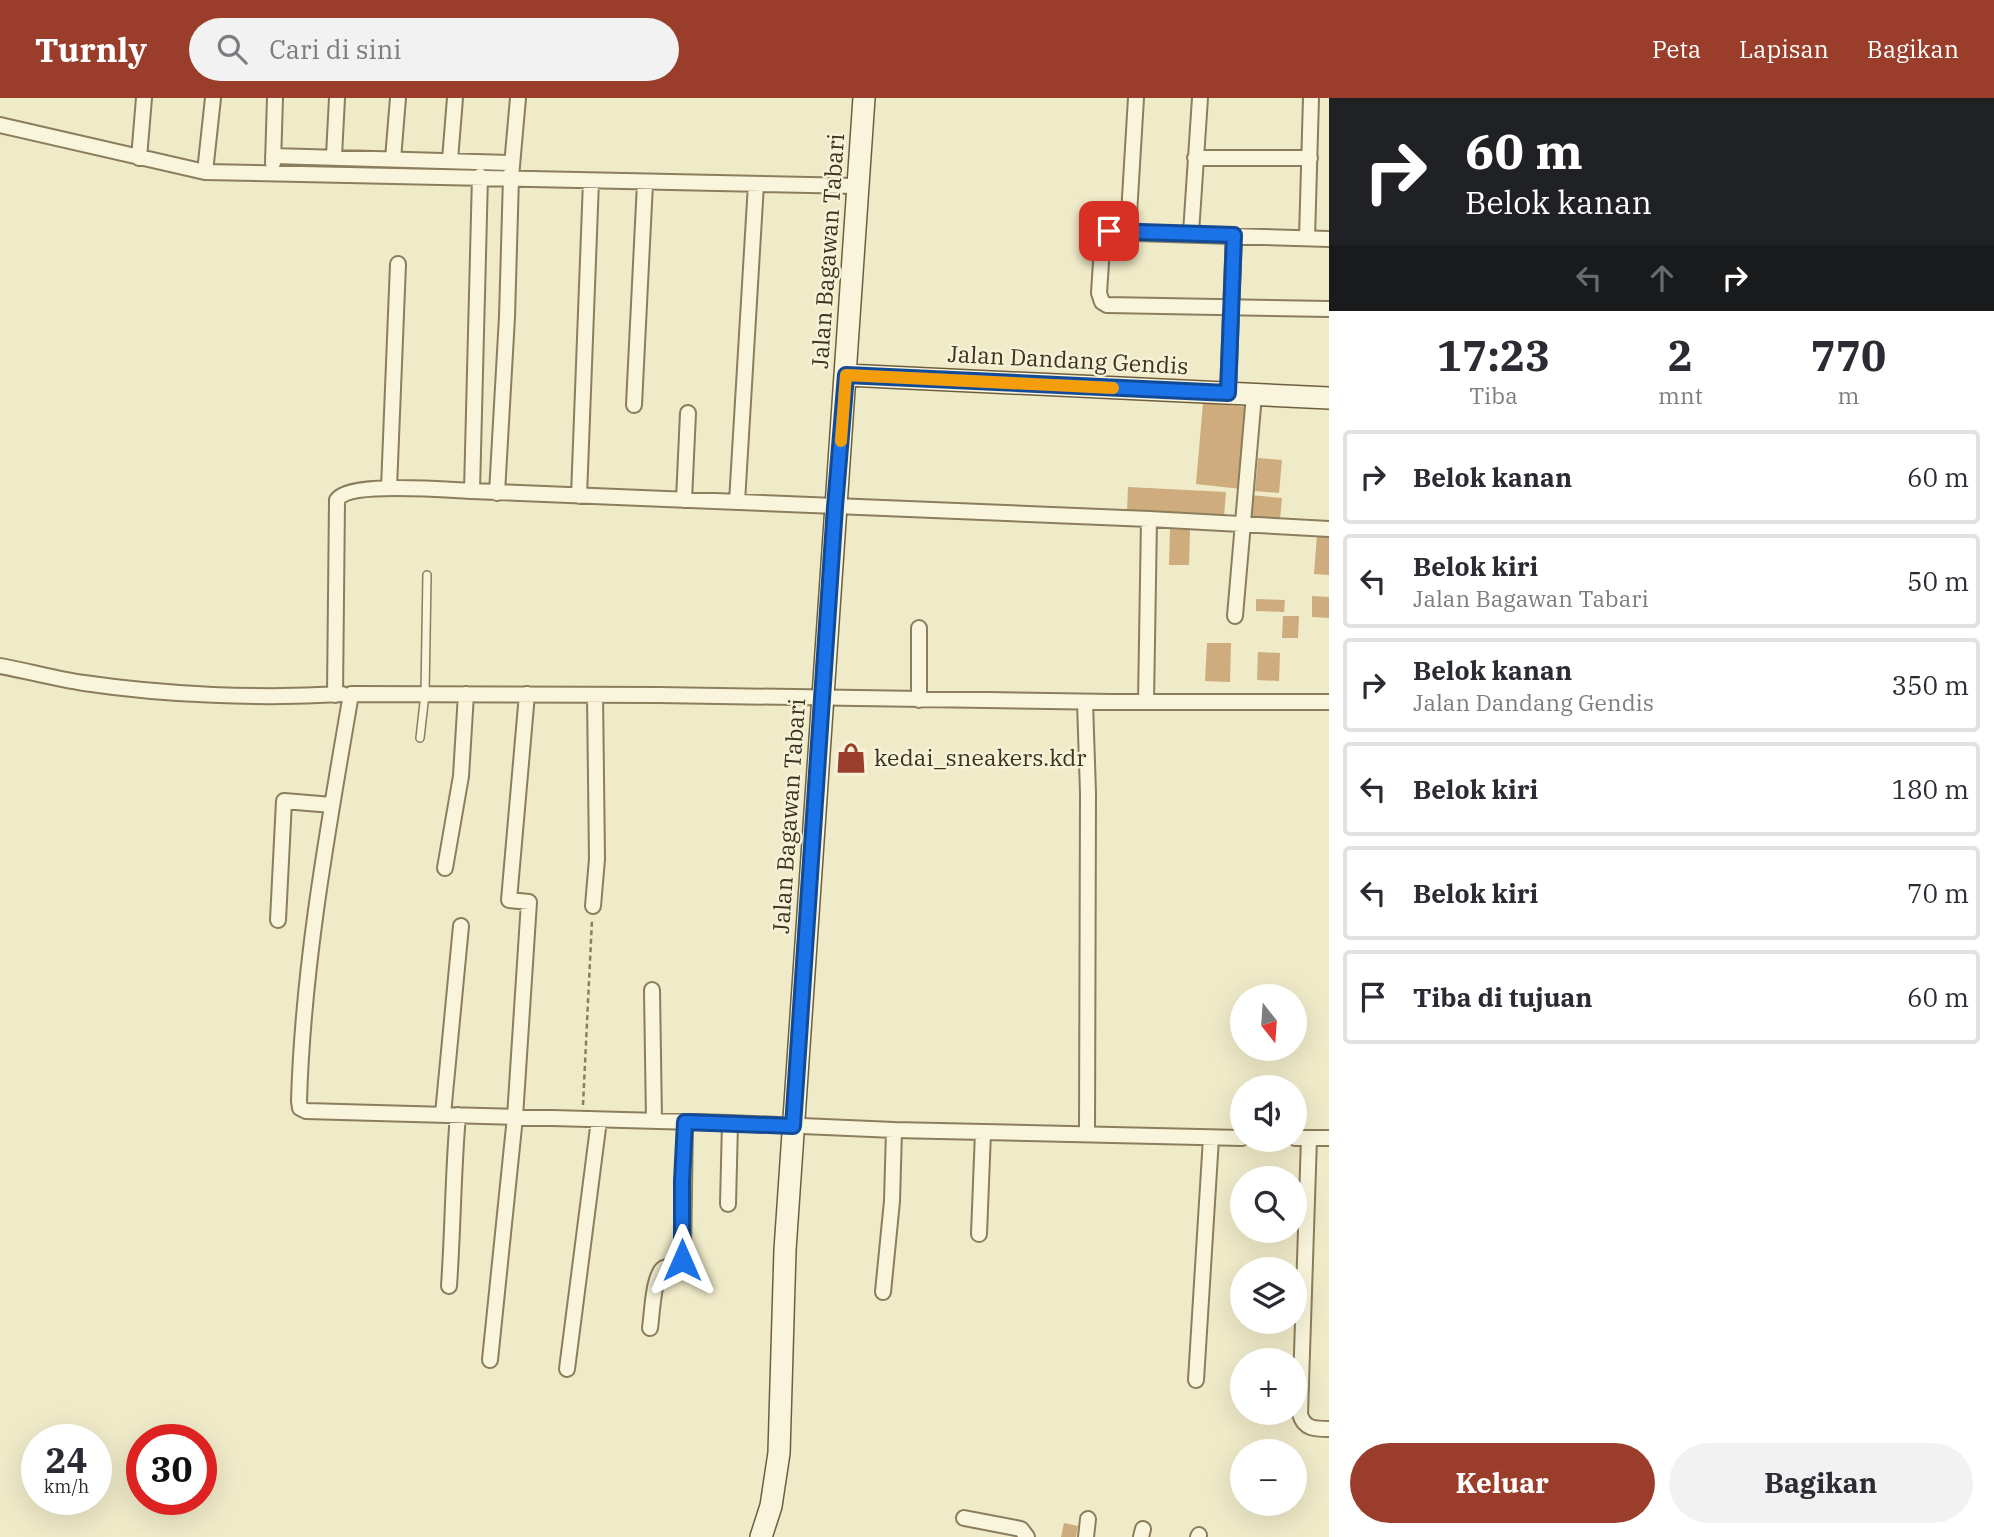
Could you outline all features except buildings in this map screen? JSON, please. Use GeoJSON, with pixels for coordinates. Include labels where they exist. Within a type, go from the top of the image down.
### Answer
{"type":"FeatureCollection","features":[{"type":"Feature","properties":{"kind":"street"},"geometry":{"type":"LineString","coordinates":[[139,158],[144,98]]}},
{"type":"Feature","properties":{"kind":"street"},"geometry":{"type":"LineString","coordinates":[[205,172],[212,98]]}},
{"type":"Feature","properties":{"kind":"street"},"geometry":{"type":"LineString","coordinates":[[272,175],[275,98]]}},
{"type":"Feature","properties":{"kind":"street"},"geometry":{"type":"LineString","coordinates":[[334,156],[337,98]]}},
{"type":"Feature","properties":{"kind":"street"},"geometry":{"type":"LineString","coordinates":[[393,159],[398,98]]}},
{"type":"Feature","properties":{"kind":"street"},"geometry":{"type":"LineString","coordinates":[[450,160],[455,98]]}},
{"type":"Feature","properties":{"kind":"street"},"geometry":{"type":"LineString","coordinates":[[497,492],[507,317],[511,170],[517,98]]}},
{"type":"Feature","properties":{"kind":"street","name":"Jalan Bagawan Tabari"},"geometry":{"type":"LineString","coordinates":[[761,1537],[771,1506],[779,1453],[785,1250],[864,98]]}},
{"type":"Feature","properties":{"kind":"street"},"geometry":{"type":"LineString","coordinates":[[1128,231],[1136,98]]}},
{"type":"Feature","properties":{"kind":"street"},"geometry":{"type":"LineString","coordinates":[[1191,233],[1200,98]]}},
{"type":"Feature","properties":{"kind":"street"},"geometry":{"type":"LineString","coordinates":[[1307,238],[1311,98]]}},
{"type":"Feature","properties":{"kind":"street"},"geometry":{"type":"LineString","coordinates":[[0,125],[205,172],[480,176],[511,170]]}},
{"type":"Feature","properties":{"kind":"street"},"geometry":{"type":"LineString","coordinates":[[273,156],[450,160],[591,181],[857,186]]}},
{"type":"Feature","properties":{"kind":"street"},"geometry":{"type":"LineString","coordinates":[[1195,158],[1310,158]]}},
{"type":"Feature","properties":{"kind":"street"},"geometry":{"type":"LineString","coordinates":[[472,491],[480,176]]}},
{"type":"Feature","properties":{"kind":"street"},"geometry":{"type":"LineString","coordinates":[[579,496],[591,181]]}},
{"type":"Feature","properties":{"kind":"street"},"geometry":{"type":"LineString","coordinates":[[634,405],[645,183]]}},
{"type":"Feature","properties":{"kind":"street"},"geometry":{"type":"LineString","coordinates":[[737,502],[756,184]]}},
{"type":"Feature","properties":{"kind":"street"},"geometry":{"type":"LineString","coordinates":[[1329,239],[1103,232],[1099,293],[1102,302],[1107,305],[1329,309]]}},
{"type":"Feature","properties":{"kind":"street"},"geometry":{"type":"LineString","coordinates":[[1228,393],[1234,235]]}},
{"type":"Feature","properties":{"kind":"street"},"geometry":{"type":"LineString","coordinates":[[389,488],[398,264]]}},
{"type":"Feature","properties":{"kind":"street","name":"Jalan Dandang Gendis"},"geometry":{"type":"LineString","coordinates":[[846,375],[1329,398]]}},
{"type":"Feature","properties":{"kind":"street"},"geometry":{"type":"LineString","coordinates":[[1235,616],[1254,395]]}},
{"type":"Feature","properties":{"kind":"street"},"geometry":{"type":"LineString","coordinates":[[684,500],[688,413]]}},
{"type":"Feature","properties":{"kind":"street"},"geometry":{"type":"LineString","coordinates":[[335,695],[337,500],[348,491],[389,488],[472,491],[1242,523],[1329,529]]}},
{"type":"Feature","properties":{"kind":"street"},"geometry":{"type":"LineString","coordinates":[[1146,702],[1149,519]]}},
{"type":"Feature","properties":{"kind":"street"},"geometry":{"type":"LineString","coordinates":[[919,628],[919,699]]}},
{"type":"Feature","properties":{"kind":"street"},"geometry":{"type":"LineString","coordinates":[[0,666],[80,683],[194,694],[527,694],[1085,702],[1329,702]]}},
{"type":"Feature","properties":{"kind":"street"},"geometry":{"type":"LineString","coordinates":[[351,694],[332,804],[301,1030],[300,1108],[306,1111],[894,1130],[1230,1138]]}},
{"type":"Feature","properties":{"kind":"street"},"geometry":{"type":"LineString","coordinates":[[445,868],[461,776],[466,694]]}},
{"type":"Feature","properties":{"kind":"street"},"geometry":{"type":"LineString","coordinates":[[489,1360],[515,1117],[529,902],[509,900],[527,694]]}},
{"type":"Feature","properties":{"kind":"street"},"geometry":{"type":"LineString","coordinates":[[593,906],[597,859],[595,695]]}},
{"type":"Feature","properties":{"kind":"street"},"geometry":{"type":"LineString","coordinates":[[1085,702],[1088,793],[1087,1134]]}},
{"type":"Feature","properties":{"kind":"street"},"geometry":{"type":"LineString","coordinates":[[278,919],[284,801],[332,804]]}},
{"type":"Feature","properties":{"kind":"street"},"geometry":{"type":"LineString","coordinates":[[443,1114],[461,926]]}},
{"type":"Feature","properties":{"kind":"street"},"geometry":{"type":"LineString","coordinates":[[652,990],[654,1121]]}},
{"type":"Feature","properties":{"kind":"street"},"geometry":{"type":"LineString","coordinates":[[449,1286],[458,1115]]}},
{"type":"Feature","properties":{"kind":"street"},"geometry":{"type":"LineString","coordinates":[[568,1370],[599,1119]]}},
{"type":"Feature","properties":{"kind":"street"},"geometry":{"type":"LineString","coordinates":[[650,1328],[659,1273],[664,1268],[680,1265],[682,1260],[685,1122]]}},
{"type":"Feature","properties":{"kind":"street"},"geometry":{"type":"LineString","coordinates":[[728,1204],[730,1123]]}},
{"type":"Feature","properties":{"kind":"street"},"geometry":{"type":"LineString","coordinates":[[883,1292],[892,1200],[894,1130]]}},
{"type":"Feature","properties":{"kind":"street"},"geometry":{"type":"LineString","coordinates":[[979,1234],[983,1132]]}},
{"type":"Feature","properties":{"kind":"street"},"geometry":{"type":"LineString","coordinates":[[1196,1381],[1211,1138]]}},
{"type":"Feature","properties":{"kind":"street"},"geometry":{"type":"LineString","coordinates":[[1307,1138],[1329,1138]]}},
{"type":"Feature","properties":{"kind":"street"},"geometry":{"type":"LineString","coordinates":[[1302,1152],[1300,1414],[1302,1422],[1307,1426],[1329,1429]]}},
{"type":"Feature","properties":{"kind":"street"},"geometry":{"type":"LineString","coordinates":[[964,1518],[1025,1530],[1027,1537]]}},
{"type":"Feature","properties":{"kind":"street"},"geometry":{"type":"LineString","coordinates":[[1086,1537],[1088,1519]]}},
{"type":"Feature","properties":{"kind":"lane"},"geometry":{"type":"LineString","coordinates":[[420,738],[425,694],[427,575]]}},
{"type":"Feature","properties":{"kind":"path"},"geometry":{"type":"LineString","coordinates":[[583,1119],[593,906]]}},
{"type":"Feature","properties":{"kind":"slow traffic"},"geometry":{"type":"LineString","coordinates":[[841,441],[846,375],[1113,388]]}},
{"type":"Feature","properties":{"kind":"place","name":"kedai_sneakers.kdr"},"geometry":{"type":"Point","coordinates":[851,758]}},
{"type":"Feature","properties":{"kind":"route"},"geometry":{"type":"LineString","coordinates":[[682,1260],[685,1122],[793,1126],[846,375],[1228,393],[1234,235],[1109,231]]}}]}
